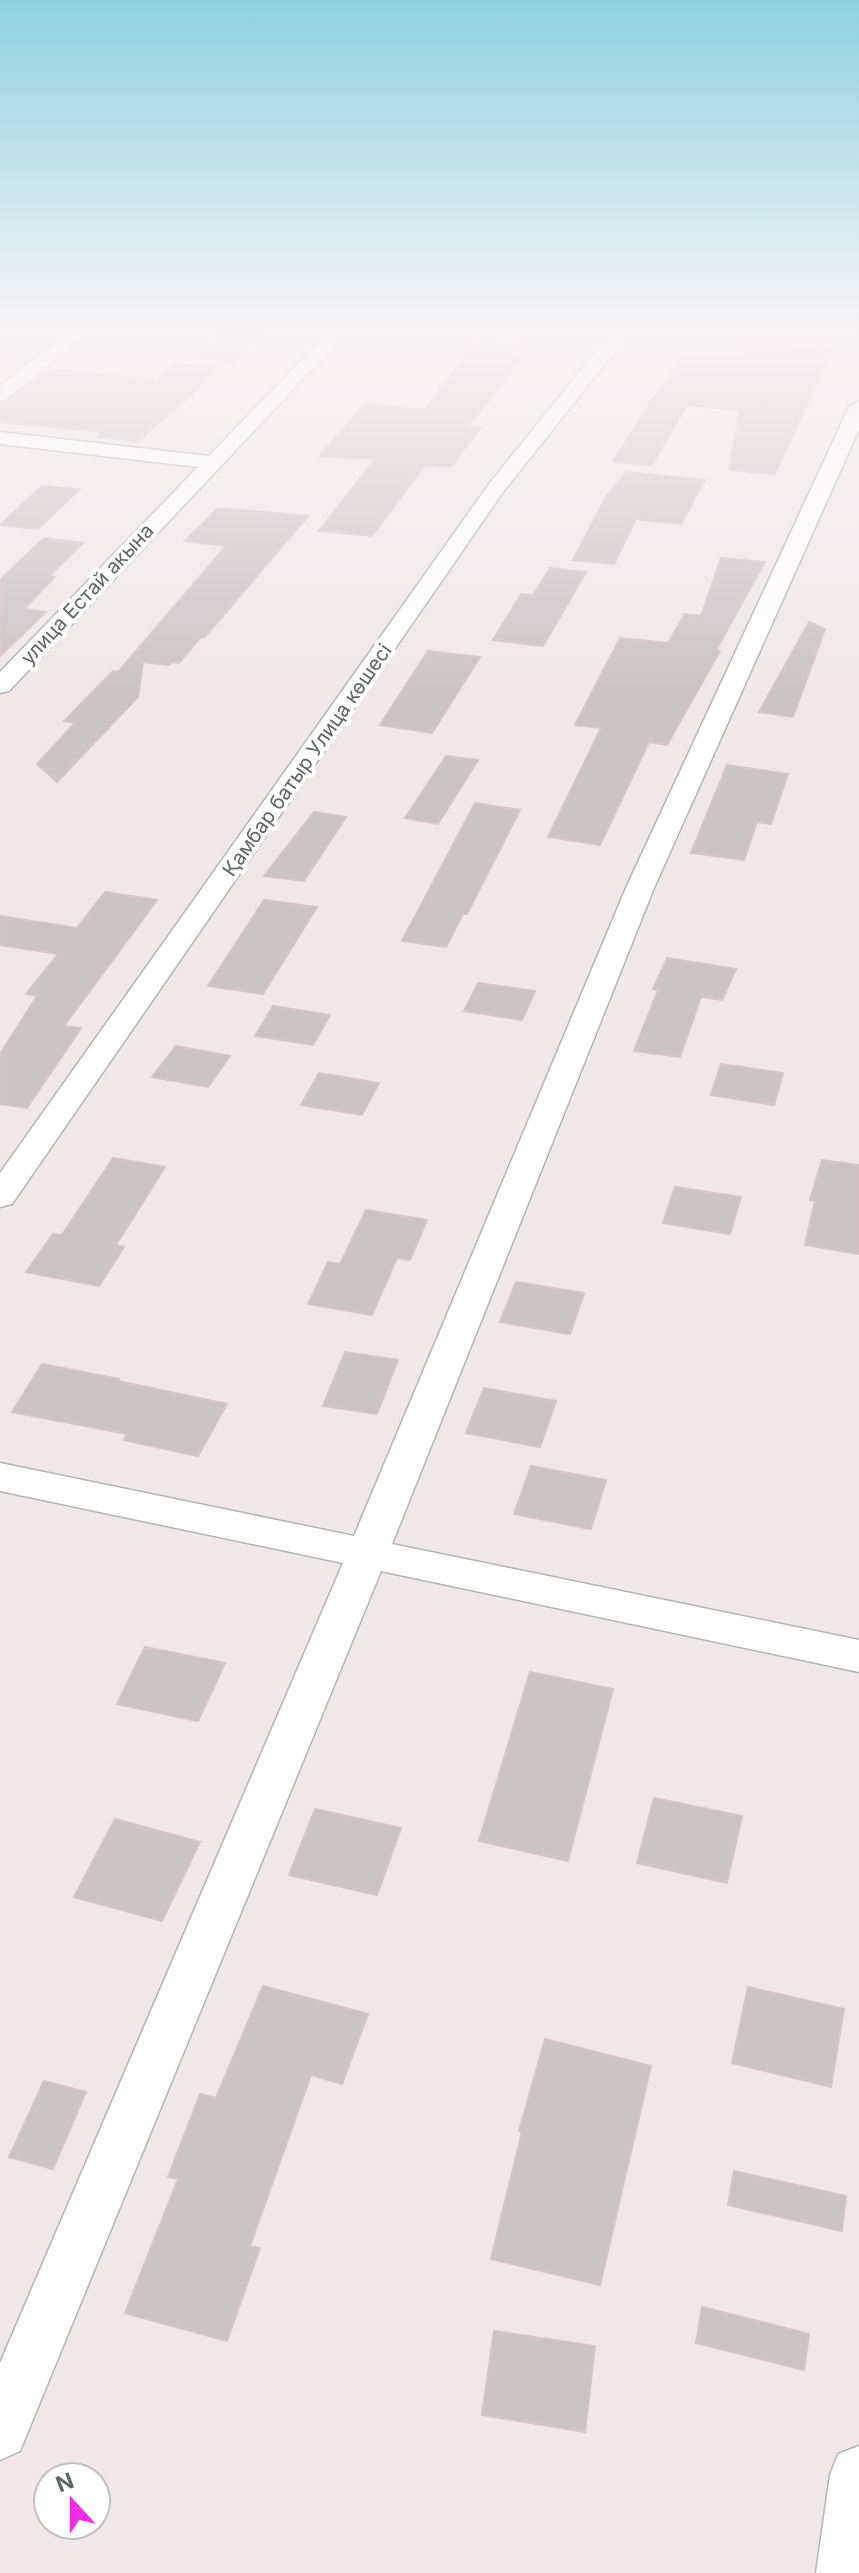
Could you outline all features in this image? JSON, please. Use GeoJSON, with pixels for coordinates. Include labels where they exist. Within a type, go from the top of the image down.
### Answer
{"type":"FeatureCollection","features":[{"type":"Feature","properties":{"kind":"street"},"geometry":{"type":"LineString","coordinates":[[97,449],[211,462]]}},
{"type":"Feature","properties":{"kind":"street","name":"улица Естай акына"},"geometry":{"type":"LineString","coordinates":[[0,686],[224,449]]}},
{"type":"Feature","properties":{"kind":"street","name":"Қамбар батыр Улица көшесі"},"geometry":{"type":"LineString","coordinates":[[0,1197],[496,488],[527,449]]}},
{"type":"Feature","properties":{"kind":"street"},"geometry":{"type":"LineString","coordinates":[[0,2431],[367,1554],[640,888],[840,449]]}},
{"type":"Feature","properties":{"kind":"street"},"geometry":{"type":"LineString","coordinates":[[0,1477],[859,1656]]}},
{"type":"Feature","properties":{"kind":"street"},"geometry":{"type":"LineString","coordinates":[[846,2573],[859,2475]]}},
{"type":"Feature","properties":{"kind":"building"},"geometry":{"type":"Polygon","coordinates":[[[325,449],[464,449],[451,467],[425,465],[372,536],[319,531],[375,459],[319,456],[325,449]]]}},
{"type":"Feature","properties":{"kind":"building"},"geometry":{"type":"Polygon","coordinates":[[[621,449],[661,449],[652,465],[613,462],[621,449]]]}},
{"type":"Feature","properties":{"kind":"building"},"geometry":{"type":"Polygon","coordinates":[[[733,449],[786,449],[775,474],[729,470],[733,449]]]}},
{"type":"Feature","properties":{"kind":"building"},"geometry":{"type":"Polygon","coordinates":[[[627,472],[705,480],[681,524],[636,519],[614,564],[573,560],[607,495],[627,472]]]}},
{"type":"Feature","properties":{"kind":"building"},"geometry":{"type":"Polygon","coordinates":[[[42,486],[80,489],[38,529],[0,525],[42,486]]]}},
{"type":"Feature","properties":{"kind":"building"},"geometry":{"type":"Polygon","coordinates":[[[218,508],[308,516],[179,663],[143,662],[138,697],[57,782],[37,764],[75,723],[64,721],[113,671],[118,672],[226,546],[185,541],[218,508]]]}},
{"type":"Feature","properties":{"kind":"building"},"geometry":{"type":"Polygon","coordinates":[[[44,538],[83,543],[49,576],[55,577],[24,609],[46,612],[0,656],[0,580],[44,538]]]}},
{"type":"Feature","properties":{"kind":"building"},"geometry":{"type":"Polygon","coordinates":[[[721,558],[765,562],[667,745],[649,742],[600,845],[548,837],[601,728],[575,725],[620,638],[668,643],[685,614],[701,616],[721,558]]]}},
{"type":"Feature","properties":{"kind":"building"},"geometry":{"type":"Polygon","coordinates":[[[550,568],[586,572],[543,646],[493,640],[521,594],[533,595],[550,568]]]}},
{"type":"Feature","properties":{"kind":"building"},"geometry":{"type":"Polygon","coordinates":[[[809,622],[825,629],[793,717],[759,712],[809,622]]]}},
{"type":"Feature","properties":{"kind":"building"},"geometry":{"type":"Polygon","coordinates":[[[428,651],[480,657],[432,733],[380,725],[428,651]]]}},
{"type":"Feature","properties":{"kind":"building"},"geometry":{"type":"Polygon","coordinates":[[[446,756],[478,760],[438,824],[405,818],[446,756]]]}},
{"type":"Feature","properties":{"kind":"building"},"geometry":{"type":"Polygon","coordinates":[[[727,765],[788,774],[771,824],[757,822],[744,860],[691,853],[727,765]]]}},
{"type":"Feature","properties":{"kind":"building"},"geometry":{"type":"Polygon","coordinates":[[[475,803],[520,810],[467,914],[463,914],[446,947],[402,941],[475,803]]]}},
{"type":"Feature","properties":{"kind":"building"},"geometry":{"type":"Polygon","coordinates":[[[314,812],[346,817],[304,881],[264,876],[314,812]]]}},
{"type":"Feature","properties":{"kind":"building"},"geometry":{"type":"Polygon","coordinates":[[[105,892],[157,900],[64,1026],[81,1028],[27,1108],[0,1104],[0,1054],[37,996],[26,994],[58,954],[0,945],[0,916],[77,928],[105,892]]]}},
{"type":"Feature","properties":{"kind":"building"},"geometry":{"type":"Polygon","coordinates":[[[264,900],[317,907],[263,994],[208,986],[264,900]]]}},
{"type":"Feature","properties":{"kind":"building"},"geometry":{"type":"Polygon","coordinates":[[[667,958],[736,969],[722,1000],[701,997],[680,1057],[634,1051],[658,990],[653,989],[667,958]]]}},
{"type":"Feature","properties":{"kind":"building"},"geometry":{"type":"Polygon","coordinates":[[[478,983],[535,991],[522,1020],[464,1011],[478,983]]]}},
{"type":"Feature","properties":{"kind":"building"},"geometry":{"type":"Polygon","coordinates":[[[273,1006],[330,1015],[313,1045],[255,1036],[273,1006]]]}},
{"type":"Feature","properties":{"kind":"building"},"geometry":{"type":"Polygon","coordinates":[[[176,1046],[230,1056],[208,1087],[152,1077],[176,1046]]]}},
{"type":"Feature","properties":{"kind":"building"},"geometry":{"type":"Polygon","coordinates":[[[721,1064],[783,1073],[774,1105],[711,1095],[721,1064]]]}},
{"type":"Feature","properties":{"kind":"building"},"geometry":{"type":"Polygon","coordinates":[[[319,1073],[379,1083],[362,1115],[301,1105],[319,1073]]]}},
{"type":"Feature","properties":{"kind":"building"},"geometry":{"type":"Polygon","coordinates":[[[113,1158],[165,1167],[116,1245],[124,1247],[99,1286],[26,1272],[53,1234],[62,1235],[113,1158]]]}},
{"type":"Feature","properties":{"kind":"building"},"geometry":{"type":"Polygon","coordinates":[[[822,1160],[859,1165],[859,1254],[805,1245],[815,1201],[810,1200],[822,1160]]]}},
{"type":"Feature","properties":{"kind":"building"},"geometry":{"type":"Polygon","coordinates":[[[675,1187],[741,1197],[730,1234],[663,1223],[675,1187]]]}},
{"type":"Feature","properties":{"kind":"building"},"geometry":{"type":"Polygon","coordinates":[[[366,1210],[427,1220],[410,1260],[397,1258],[372,1315],[308,1304],[328,1262],[340,1264],[366,1210]]]}},
{"type":"Feature","properties":{"kind":"building"},"geometry":{"type":"Polygon","coordinates":[[[516,1282],[584,1293],[570,1334],[500,1322],[516,1282]]]}},
{"type":"Feature","properties":{"kind":"building"},"geometry":{"type":"Polygon","coordinates":[[[345,1352],[398,1360],[377,1414],[323,1406],[345,1352]]]}},
{"type":"Feature","properties":{"kind":"building"},"geometry":{"type":"Polygon","coordinates":[[[42,1364],[227,1404],[198,1456],[124,1440],[127,1434],[12,1412],[42,1364]]]}},
{"type":"Feature","properties":{"kind":"building"},"geometry":{"type":"Polygon","coordinates":[[[484,1388],[556,1401],[540,1447],[466,1433],[484,1388]]]}},
{"type":"Feature","properties":{"kind":"building"},"geometry":{"type":"Polygon","coordinates":[[[531,1466],[606,1480],[591,1529],[514,1514],[531,1466]]]}},
{"type":"Feature","properties":{"kind":"building"},"geometry":{"type":"Polygon","coordinates":[[[145,1647],[225,1663],[198,1721],[117,1704],[145,1647]]]}},
{"type":"Feature","properties":{"kind":"building"},"geometry":{"type":"Polygon","coordinates":[[[530,1672],[613,1689],[568,1861],[479,1841],[530,1672]]]}},
{"type":"Feature","properties":{"kind":"building"},"geometry":{"type":"Polygon","coordinates":[[[654,1798],[742,1816],[727,1883],[637,1863],[654,1798]]]}},
{"type":"Feature","properties":{"kind":"building"},"geometry":{"type":"Polygon","coordinates":[[[315,1809],[401,1828],[377,1895],[289,1875],[315,1809]]]}},
{"type":"Feature","properties":{"kind":"building"},"geometry":{"type":"Polygon","coordinates":[[[115,1819],[200,1842],[162,1921],[74,1897],[115,1819]]]}},
{"type":"Feature","properties":{"kind":"building"},"geometry":{"type":"Polygon","coordinates":[[[263,1986],[368,2014],[342,2084],[311,2075],[250,2246],[260,2248],[227,2341],[125,2313],[178,2179],[168,2177],[200,2094],[216,2098],[263,1986]]]}},
{"type":"Feature","properties":{"kind":"building"},"geometry":{"type":"Polygon","coordinates":[[[748,1987],[844,2009],[831,2087],[732,2063],[748,1987]]]}},
{"type":"Feature","properties":{"kind":"building"},"geometry":{"type":"Polygon","coordinates":[[[545,2039],[651,2066],[600,2285],[491,2259],[522,2132],[519,2131],[545,2039]]]}},
{"type":"Feature","properties":{"kind":"building"},"geometry":{"type":"Polygon","coordinates":[[[44,2081],[86,2092],[53,2169],[9,2157],[44,2081]]]}},
{"type":"Feature","properties":{"kind":"building"},"geometry":{"type":"Polygon","coordinates":[[[734,2171],[846,2196],[842,2231],[728,2205],[734,2171]]]}},
{"type":"Feature","properties":{"kind":"building"},"geometry":{"type":"Polygon","coordinates":[[[702,2307],[809,2334],[804,2370],[696,2343],[702,2307]]]}},
{"type":"Feature","properties":{"kind":"building"},"geometry":{"type":"Polygon","coordinates":[[[494,2331],[595,2346],[585,2432],[482,2415],[494,2331]]]}}]}
